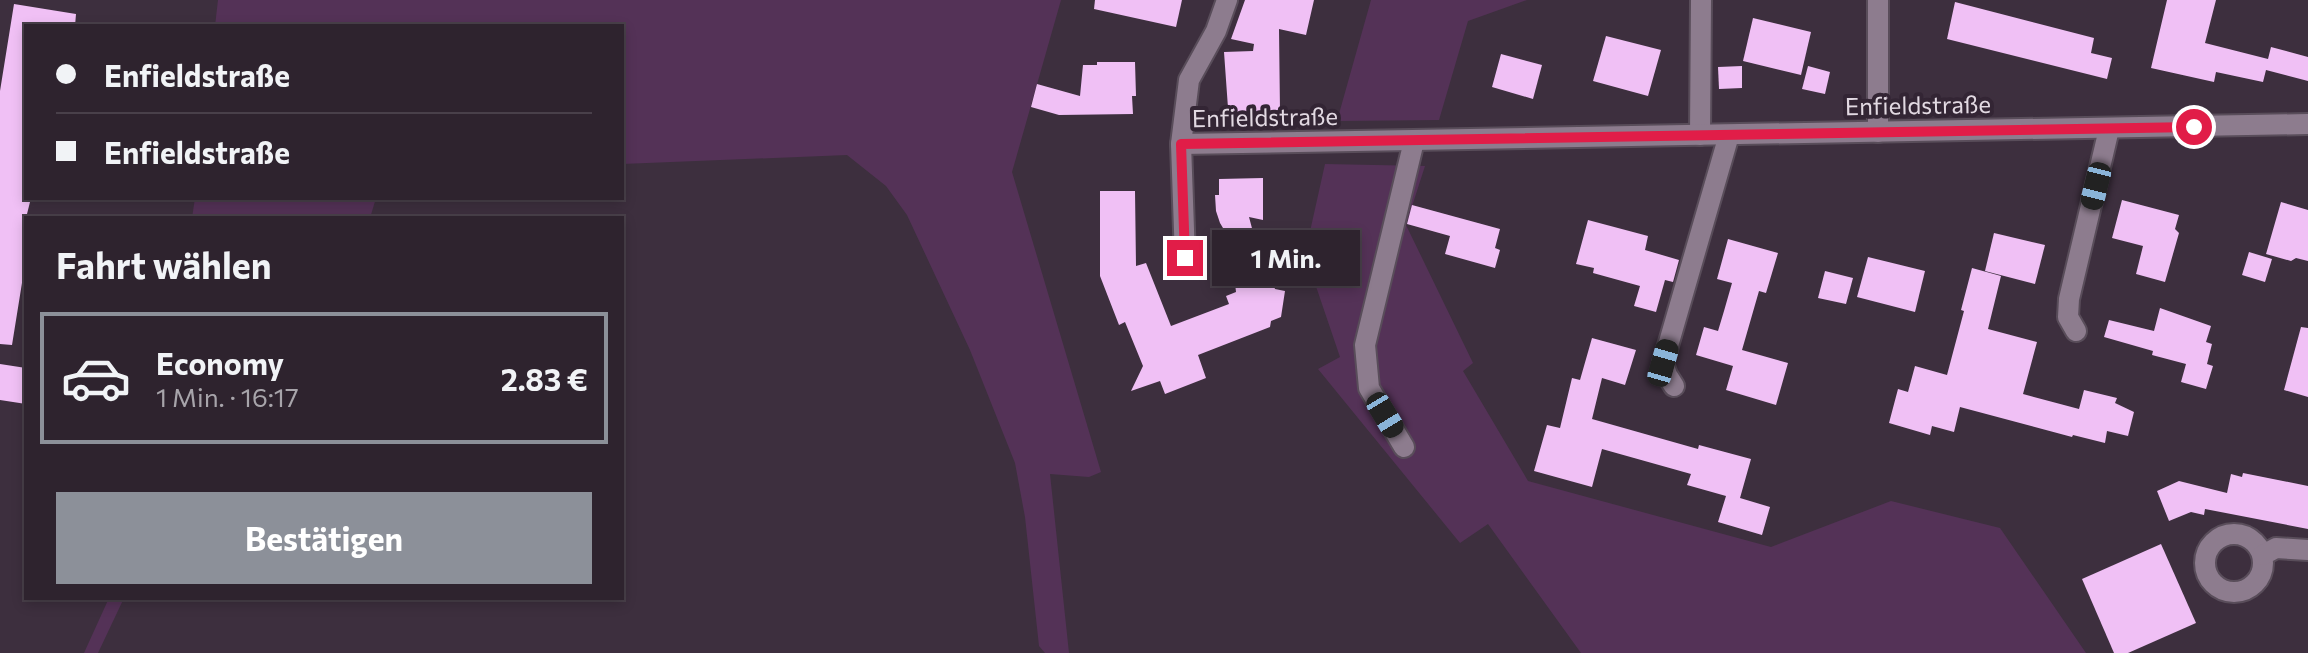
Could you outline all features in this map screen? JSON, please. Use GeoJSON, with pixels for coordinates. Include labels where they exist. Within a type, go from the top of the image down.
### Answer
{"type":"FeatureCollection","features":[{"type":"Feature","properties":{"kind":"street"},"geometry":{"type":"LineString","coordinates":[[1181,144],[1189,80],[1216,31],[1227,0]]}},
{"type":"Feature","properties":{"kind":"street"},"geometry":{"type":"LineString","coordinates":[[1700,135],[1701,0]]}},
{"type":"Feature","properties":{"kind":"street"},"geometry":{"type":"LineString","coordinates":[[1878,0],[1878,132]]}},
{"type":"Feature","properties":{"kind":"street","name":"Enfieldstraße"},"geometry":{"type":"LineString","coordinates":[[1185,258],[1181,144],[2308,124]]}},
{"type":"Feature","properties":{"kind":"street"},"geometry":{"type":"LineString","coordinates":[[2076,331],[2068,317],[2069,299],[2109,129]]}},
{"type":"Feature","properties":{"kind":"street"},"geometry":{"type":"LineString","coordinates":[[1674,386],[1663,363],[1729,135]]}},
{"type":"Feature","properties":{"kind":"street"},"geometry":{"type":"LineString","coordinates":[[1404,447],[1369,388],[1365,345],[1414,141]]}},
{"type":"Feature","properties":{"kind":"street"},"geometry":{"type":"LineString","coordinates":[[2263,555],[2276,548],[2308,550]]}},
{"type":"Feature","properties":{"kind":"shaded area"},"geometry":{"type":"Polygon","coordinates":[[[218,0],[1061,0],[1012,172],[1101,472],[1089,477],[1050,474],[1069,653],[1045,653],[1039,646],[1025,517],[1015,463],[970,350],[907,215],[886,186],[847,155],[624,164],[624,24],[215,24],[218,0]]]}},
{"type":"Feature","properties":{"kind":"shaded area"},"geometry":{"type":"Polygon","coordinates":[[[1371,0],[1527,0],[1468,21],[1439,120],[1337,121],[1371,0]]]}},
{"type":"Feature","properties":{"kind":"shaded area"},"geometry":{"type":"Polygon","coordinates":[[[1325,164],[1425,166],[1406,225],[1473,363],[1463,371],[1528,481],[1771,547],[1891,501],[2000,528],[2086,653],[1581,653],[1488,524],[1460,543],[1318,369],[1340,357],[1305,254],[1325,164]]]}},
{"type":"Feature","properties":{"kind":"shaded area"},"geometry":{"type":"Polygon","coordinates":[[[195,200],[375,200],[371,216],[192,216],[195,200]]]}},
{"type":"Feature","properties":{"kind":"shaded area"},"geometry":{"type":"Polygon","coordinates":[[[108,600],[123,600],[98,653],[84,653],[108,600]]]}},
{"type":"Feature","properties":{"kind":"building"},"geometry":{"type":"Polygon","coordinates":[[[1095,0],[1182,0],[1176,27],[1094,9],[1095,0]]]}},
{"type":"Feature","properties":{"kind":"building"},"geometry":{"type":"Polygon","coordinates":[[[1245,0],[1314,0],[1306,35],[1279,29],[1280,112],[1252,113],[1253,121],[1229,122],[1224,52],[1253,51],[1254,44],[1231,39],[1245,0]]]}},
{"type":"Feature","properties":{"kind":"building"},"geometry":{"type":"Polygon","coordinates":[[[2167,0],[2216,0],[2205,43],[2268,59],[2271,47],[2308,57],[2308,81],[2266,70],[2263,82],[2216,72],[2214,82],[2151,68],[2167,0]]]}},
{"type":"Feature","properties":{"kind":"building"},"geometry":{"type":"Polygon","coordinates":[[[1955,2],[2094,38],[2091,53],[2112,58],[2107,79],[1947,39],[1955,2]]]}},
{"type":"Feature","properties":{"kind":"building"},"geometry":{"type":"Polygon","coordinates":[[[14,4],[76,14],[75,24],[24,24],[24,200],[30,200],[24,216],[24,270],[12,345],[0,344],[0,91],[14,4]]]}},
{"type":"Feature","properties":{"kind":"building"},"geometry":{"type":"Polygon","coordinates":[[[1753,18],[1811,32],[1801,75],[1743,61],[1753,18]]]}},
{"type":"Feature","properties":{"kind":"building"},"geometry":{"type":"Polygon","coordinates":[[[1606,36],[1661,50],[1648,96],[1593,81],[1606,36]]]}},
{"type":"Feature","properties":{"kind":"building"},"geometry":{"type":"Polygon","coordinates":[[[1501,54],[1542,65],[1533,99],[1492,87],[1501,54]]]}},
{"type":"Feature","properties":{"kind":"building"},"geometry":{"type":"Polygon","coordinates":[[[1097,62],[1135,62],[1133,114],[1059,115],[1031,107],[1037,84],[1080,96],[1083,65],[1097,65],[1097,62]]]}},
{"type":"Feature","properties":{"kind":"building"},"geometry":{"type":"Polygon","coordinates":[[[1742,66],[1742,88],[1719,89],[1718,67],[1742,66]]]}},
{"type":"Feature","properties":{"kind":"building"},"geometry":{"type":"Polygon","coordinates":[[[1808,66],[1830,72],[1825,94],[1802,89],[1808,66]]]}},
{"type":"Feature","properties":{"kind":"building"},"geometry":{"type":"Polygon","coordinates":[[[1263,178],[1263,220],[1249,217],[1266,281],[1271,279],[1275,289],[1285,291],[1281,317],[1271,321],[1270,327],[1198,355],[1206,378],[1165,394],[1160,381],[1131,391],[1143,366],[1125,322],[1119,325],[1100,276],[1100,191],[1135,191],[1136,266],[1146,263],[1171,326],[1229,304],[1226,296],[1236,292],[1235,283],[1242,281],[1232,243],[1216,211],[1215,195],[1219,195],[1219,179],[1263,178]]]}},
{"type":"Feature","properties":{"kind":"building"},"geometry":{"type":"Polygon","coordinates":[[[2122,200],[2179,215],[2175,229],[2179,233],[2165,282],[2136,274],[2143,246],[2112,238],[2122,200]]]}},
{"type":"Feature","properties":{"kind":"building"},"geometry":{"type":"Polygon","coordinates":[[[2281,202],[2308,210],[2308,261],[2296,258],[2291,261],[2266,254],[2281,202]]]}},
{"type":"Feature","properties":{"kind":"building"},"geometry":{"type":"Polygon","coordinates":[[[1412,205],[1500,229],[1495,248],[1500,250],[1495,268],[1445,254],[1450,236],[1407,224],[1412,205]]]}},
{"type":"Feature","properties":{"kind":"building"},"geometry":{"type":"Polygon","coordinates":[[[1588,220],[1648,236],[1645,250],[1679,260],[1673,282],[1665,280],[1656,312],[1634,306],[1640,286],[1593,273],[1594,268],[1576,264],[1588,220]]]}},
{"type":"Feature","properties":{"kind":"building"},"geometry":{"type":"Polygon","coordinates":[[[1994,233],[2045,245],[2035,284],[1985,271],[1994,233]]]}},
{"type":"Feature","properties":{"kind":"building"},"geometry":{"type":"Polygon","coordinates":[[[1728,239],[1778,253],[1766,293],[1759,291],[1742,350],[1788,363],[1776,405],[1726,390],[1733,366],[1696,355],[1704,327],[1718,331],[1732,283],[1717,279],[1728,239]]]}},
{"type":"Feature","properties":{"kind":"building"},"geometry":{"type":"Polygon","coordinates":[[[2249,252],[2272,259],[2265,282],[2242,275],[2249,252]]]}},
{"type":"Feature","properties":{"kind":"building"},"geometry":{"type":"Polygon","coordinates":[[[1868,257],[1925,271],[1915,312],[1857,297],[1868,257]]]}},
{"type":"Feature","properties":{"kind":"building"},"geometry":{"type":"Polygon","coordinates":[[[1972,268],[2001,276],[1988,329],[2037,342],[2023,394],[2079,409],[2084,390],[2117,398],[2115,403],[2134,412],[2128,436],[2107,431],[2105,443],[1960,407],[1954,432],[1932,426],[1930,435],[1889,423],[1898,389],[1908,392],[1915,366],[1947,375],[1972,268]]]}},
{"type":"Feature","properties":{"kind":"building"},"geometry":{"type":"Polygon","coordinates":[[[1825,271],[1853,278],[1846,304],[1818,298],[1825,271]]]}},
{"type":"Feature","properties":{"kind":"building"},"geometry":{"type":"Polygon","coordinates":[[[2160,308],[2211,326],[2206,342],[2212,344],[2207,364],[2213,366],[2206,389],[2181,382],[2186,364],[2104,337],[2109,320],[2154,331],[2160,308]]]}},
{"type":"Feature","properties":{"kind":"building"},"geometry":{"type":"Polygon","coordinates":[[[2301,327],[2308,328],[2308,397],[2284,390],[2301,327]]]}},
{"type":"Feature","properties":{"kind":"building"},"geometry":{"type":"Polygon","coordinates":[[[1592,338],[1636,350],[1625,385],[1602,378],[1592,419],[1698,449],[1699,445],[1751,459],[1740,498],[1770,507],[1762,535],[1718,522],[1726,496],[1687,485],[1691,474],[1602,449],[1592,487],[1534,471],[1547,425],[1560,428],[1572,378],[1580,380],[1592,338]]]}},
{"type":"Feature","properties":{"kind":"building"},"geometry":{"type":"Polygon","coordinates":[[[0,364],[24,368],[24,404],[0,400],[0,364]]]}},
{"type":"Feature","properties":{"kind":"building"},"geometry":{"type":"Polygon","coordinates":[[[2243,473],[2308,486],[2308,529],[2205,509],[2204,515],[2191,512],[2169,521],[2157,491],[2179,481],[2227,493],[2231,474],[2242,477],[2243,473]]]}},
{"type":"Feature","properties":{"kind":"building"},"geometry":{"type":"Polygon","coordinates":[[[2161,544],[2196,623],[2128,653],[2114,653],[2082,579],[2161,544]]]}},
{"type":"Feature","properties":{"kind":"route"},"geometry":{"type":"LineString","coordinates":[[1185,258],[1181,144],[2194,127]]}}]}
